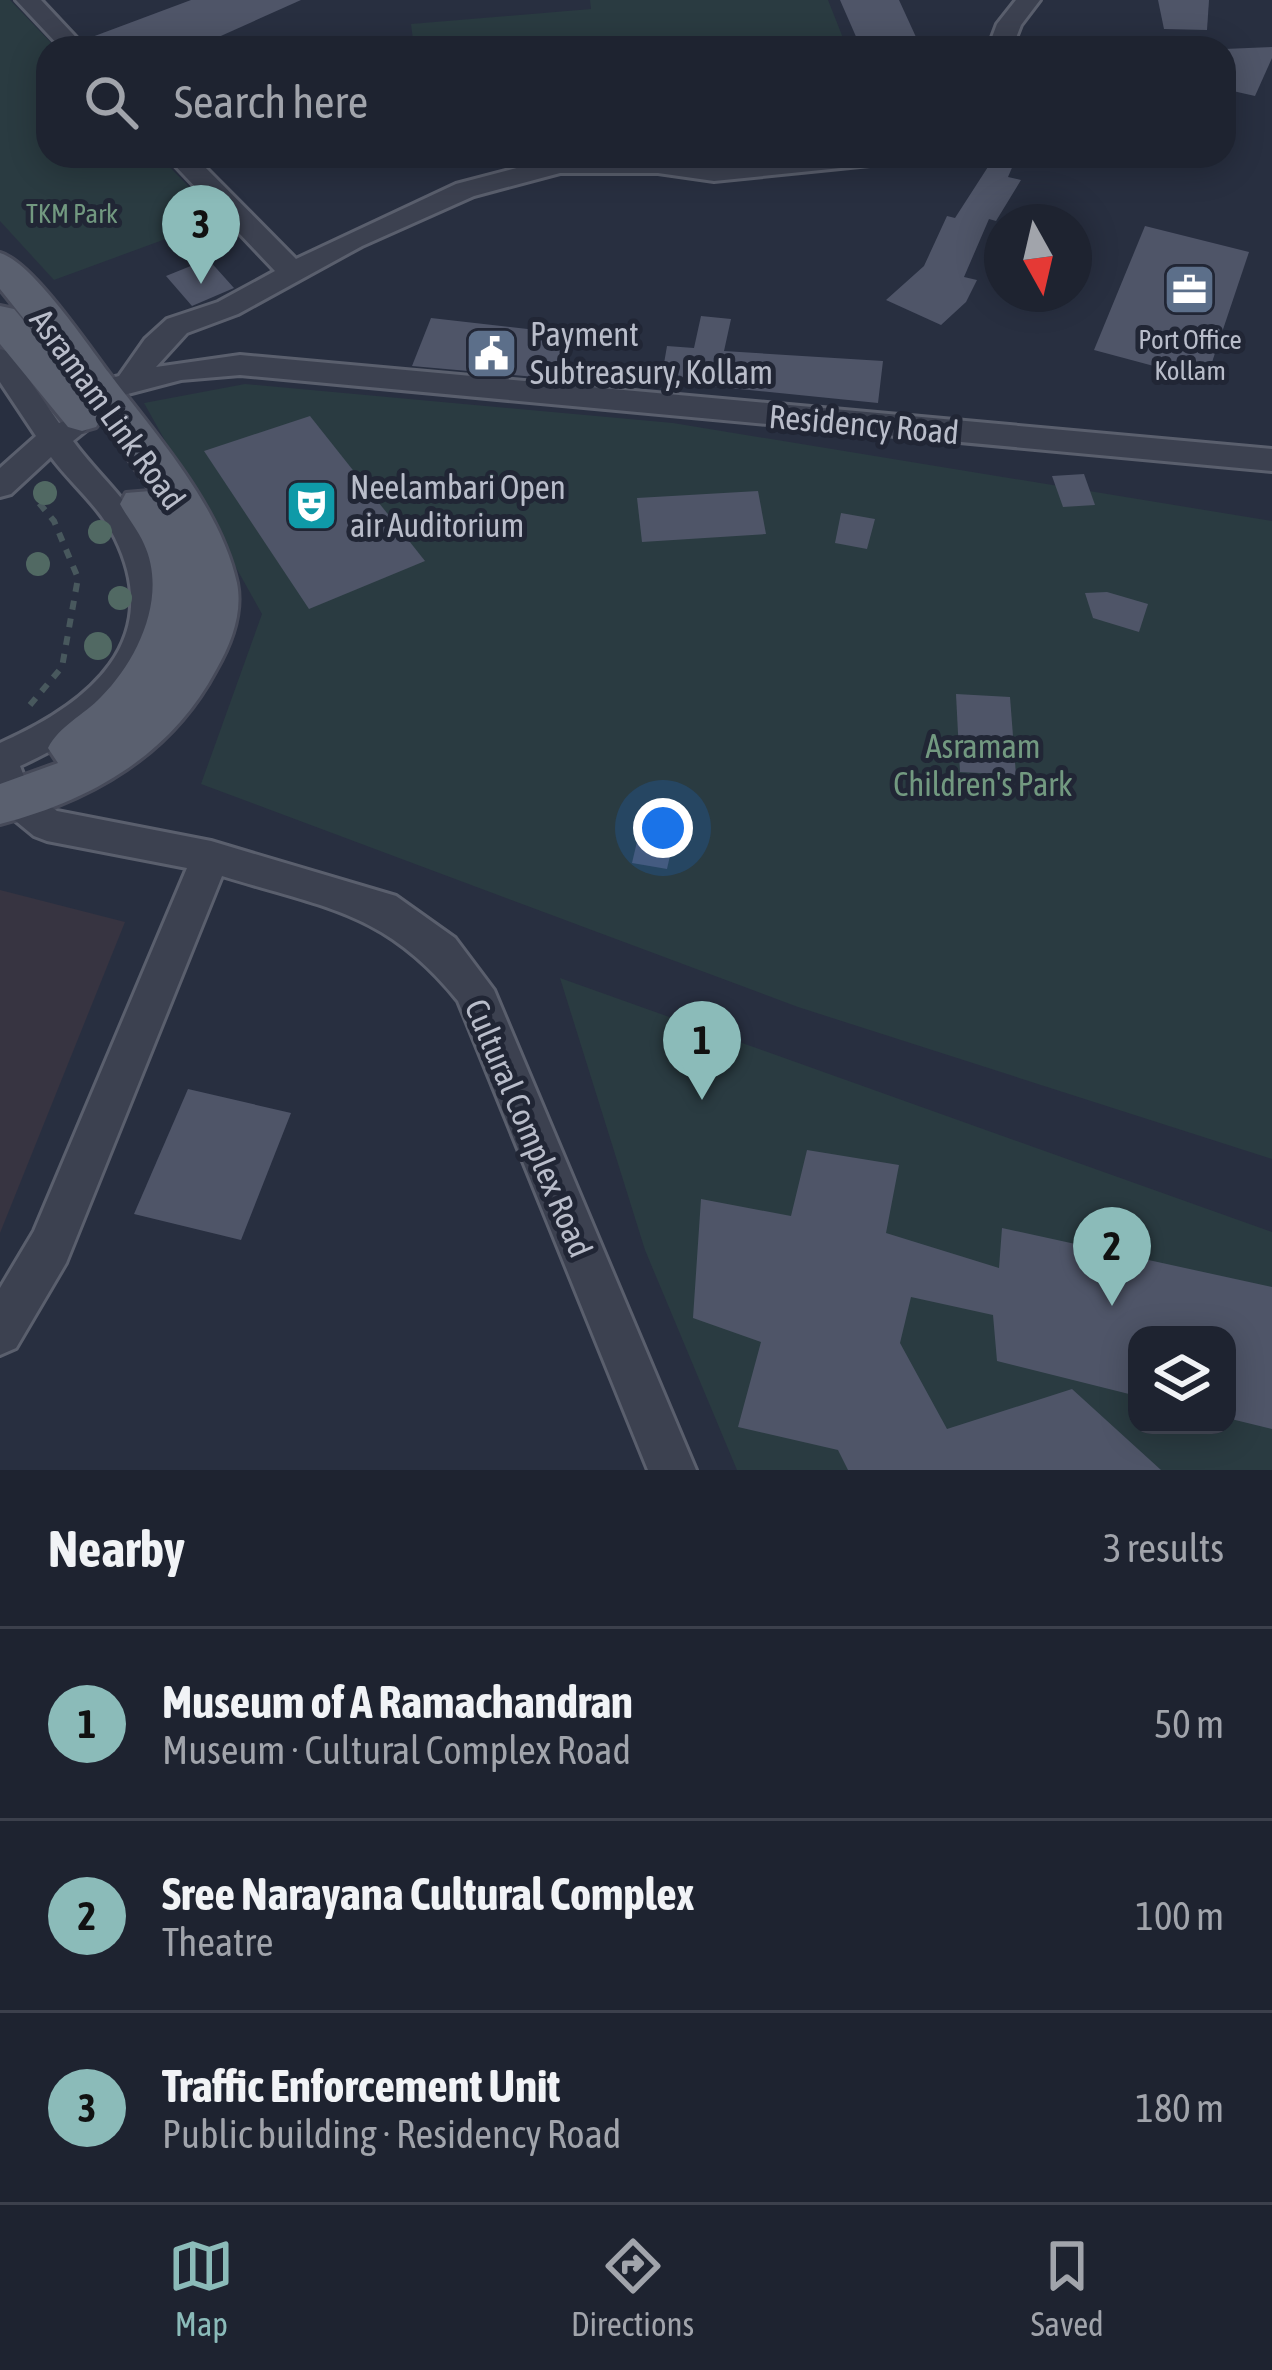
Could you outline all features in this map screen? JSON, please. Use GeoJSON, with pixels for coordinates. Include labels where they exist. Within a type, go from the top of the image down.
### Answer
{"type":"FeatureCollection","features":[{"type":"Feature","properties":{"kind":"main road","name":"Asramam Link Road"},"geometry":{"type":"LineString","coordinates":[[0,265],[93,408],[169,550],[174,597],[166,646],[117,712],[75,746],[3,779]]}},
{"type":"Feature","properties":{"kind":"main road","name":"Asramam Link Road"},"geometry":{"type":"LineString","coordinates":[[0,318],[93,408]]}},
{"type":"Feature","properties":{"kind":"street"},"geometry":{"type":"LineString","coordinates":[[28,0],[62,36]]}},
{"type":"Feature","properties":{"kind":"street"},"geometry":{"type":"LineString","coordinates":[[1004,36],[1028,0]]}},
{"type":"Feature","properties":{"kind":"street"},"geometry":{"type":"LineString","coordinates":[[191,168],[293,273]]}},
{"type":"Feature","properties":{"kind":"street"},"geometry":{"type":"LineString","coordinates":[[8,478],[93,408],[177,326],[228,308],[352,240],[465,190],[548,168]]}},
{"type":"Feature","properties":{"kind":"street"},"geometry":{"type":"LineString","coordinates":[[674,168],[714,173],[763,168]]}},
{"type":"Feature","properties":{"kind":"street"},"geometry":{"type":"LineString","coordinates":[[0,359],[93,408]]}},
{"type":"Feature","properties":{"kind":"street","name":"Residency Road"},"geometry":{"type":"LineString","coordinates":[[93,408],[181,370],[240,364],[1270,450]]}},
{"type":"Feature","properties":{"kind":"street","name":"Cultural Complex Road"},"geometry":{"type":"LineString","coordinates":[[3,779],[47,825],[211,857],[382,908],[441,950],[474,990],[672,1470]]}},
{"type":"Feature","properties":{"kind":"street"},"geometry":{"type":"LineString","coordinates":[[0,1332],[50,1247],[211,857]]}},
{"type":"Feature","properties":{"kind":"path"},"geometry":{"type":"LineString","coordinates":[[8,478],[54,521],[78,578],[62,667],[30,704],[15,713]]}},
{"type":"Feature","properties":{"kind":"shaded area"},"geometry":{"type":"Polygon","coordinates":[[[0,890],[125,922],[0,1233],[0,890]]]}},
{"type":"Feature","properties":{"kind":"green space","name":"TKM Park"},"geometry":{"type":"Polygon","coordinates":[[[0,0],[10,0],[44,36],[36,36],[36,168],[171,168],[220,219],[54,280],[0,221],[0,0]]]}},
{"type":"Feature","properties":{"kind":"green space"},"geometry":{"type":"Polygon","coordinates":[[[590,0],[828,0],[842,36],[412,36],[411,24],[591,9],[590,0]]]}},
{"type":"Feature","properties":{"kind":"green space","name":"Asramam Children's Park"},"geometry":{"type":"Polygon","coordinates":[[[245,384],[673,423],[1272,521],[1272,1159],[798,1007],[201,784],[262,614],[144,403],[245,384]]]}},
{"type":"Feature","properties":{"kind":"green space"},"geometry":{"type":"Polygon","coordinates":[[[560,978],[1272,1232],[1272,1470],[737,1470],[645,1250],[560,978]]]}},
{"type":"Feature","properties":{"kind":"building"},"geometry":{"type":"Polygon","coordinates":[[[191,0],[301,0],[221,36],[95,36],[191,0]]]}},
{"type":"Feature","properties":{"kind":"building"},"geometry":{"type":"Polygon","coordinates":[[[840,0],[899,0],[916,36],[856,36],[840,0]]]}},
{"type":"Feature","properties":{"kind":"building"},"geometry":{"type":"Polygon","coordinates":[[[1158,0],[1209,0],[1207,30],[1164,29],[1158,0]]]}},
{"type":"Feature","properties":{"kind":"building"},"geometry":{"type":"Polygon","coordinates":[[[1272,47],[1272,58],[1255,96],[1236,92],[1236,48],[1272,47]]]}},
{"type":"Feature","properties":{"kind":"building"},"geometry":{"type":"Polygon","coordinates":[[[987,168],[1012,168],[1008,177],[1021,180],[1006,204],[984,204],[984,231],[964,277],[977,280],[966,302],[941,325],[886,300],[924,266],[947,216],[955,218],[987,168]]]}},
{"type":"Feature","properties":{"kind":"building","name":"Port Office Kollam"},"geometry":{"type":"Polygon","coordinates":[[[1145,226],[1249,252],[1206,380],[1094,350],[1145,226]]]}},
{"type":"Feature","properties":{"kind":"building"},"geometry":{"type":"Polygon","coordinates":[[[208,259],[234,288],[192,306],[166,276],[208,259]]]}},
{"type":"Feature","properties":{"kind":"building"},"geometry":{"type":"Polygon","coordinates":[[[701,316],[731,319],[724,351],[883,361],[878,403],[661,381],[667,346],[694,348],[701,316]]]}},
{"type":"Feature","properties":{"kind":"building","name":"Payment Subtreasury, Kollam"},"geometry":{"type":"Polygon","coordinates":[[[431,318],[571,334],[557,379],[412,366],[431,318]]]}},
{"type":"Feature","properties":{"kind":"building","name":"Neelambari Open air Auditorium"},"geometry":{"type":"Polygon","coordinates":[[[310,416],[425,561],[309,609],[204,451],[310,416]]]}},
{"type":"Feature","properties":{"kind":"building"},"geometry":{"type":"Polygon","coordinates":[[[1084,474],[1095,505],[1063,507],[1052,476],[1084,474]]]}},
{"type":"Feature","properties":{"kind":"building"},"geometry":{"type":"Polygon","coordinates":[[[758,491],[766,534],[642,542],[637,498],[758,491]]]}},
{"type":"Feature","properties":{"kind":"building"},"geometry":{"type":"Polygon","coordinates":[[[841,513],[875,519],[867,549],[835,543],[841,513]]]}},
{"type":"Feature","properties":{"kind":"building"},"geometry":{"type":"Polygon","coordinates":[[[1107,592],[1148,604],[1139,632],[1093,618],[1085,593],[1107,592]]]}},
{"type":"Feature","properties":{"kind":"building"},"geometry":{"type":"Polygon","coordinates":[[[956,694],[1010,697],[1016,775],[960,772],[956,694]]]}},
{"type":"Feature","properties":{"kind":"building"},"geometry":{"type":"Polygon","coordinates":[[[639,833],[674,838],[667,869],[632,863],[639,833]]]}},
{"type":"Feature","properties":{"kind":"building"},"geometry":{"type":"Polygon","coordinates":[[[188,1089],[291,1113],[241,1240],[134,1214],[188,1089]]]}},
{"type":"Feature","properties":{"kind":"building"},"geometry":{"type":"Polygon","coordinates":[[[807,1150],[899,1165],[886,1233],[999,1268],[1002,1228],[1272,1287],[1272,1429],[1236,1420],[1236,1326],[1128,1326],[1128,1394],[997,1361],[993,1315],[911,1297],[900,1343],[947,1429],[1072,1389],[1161,1470],[848,1470],[838,1450],[738,1427],[761,1342],[693,1318],[701,1199],[791,1216],[807,1150]]]}},
{"type":"Feature","properties":{"kind":"place","name":"Traffic Enforcement Unit"},"geometry":{"type":"Point","coordinates":[201,284]}},
{"type":"Feature","properties":{"kind":"place","name":"Port Office Kollam"},"geometry":{"type":"Point","coordinates":[1190,289]}},
{"type":"Feature","properties":{"kind":"place","name":"Payment Subtreasury, Kollam"},"geometry":{"type":"Point","coordinates":[491,353]}},
{"type":"Feature","properties":{"kind":"place","name":"Neelambari Open air Auditorium"},"geometry":{"type":"Point","coordinates":[311,506]}},
{"type":"Feature","properties":{"kind":"place","name":"Museum of A Ramachandran"},"geometry":{"type":"Point","coordinates":[702,1100]}},
{"type":"Feature","properties":{"kind":"place","name":"Sree Narayana Cultural Complex"},"geometry":{"type":"Point","coordinates":[1112,1306]}}]}
